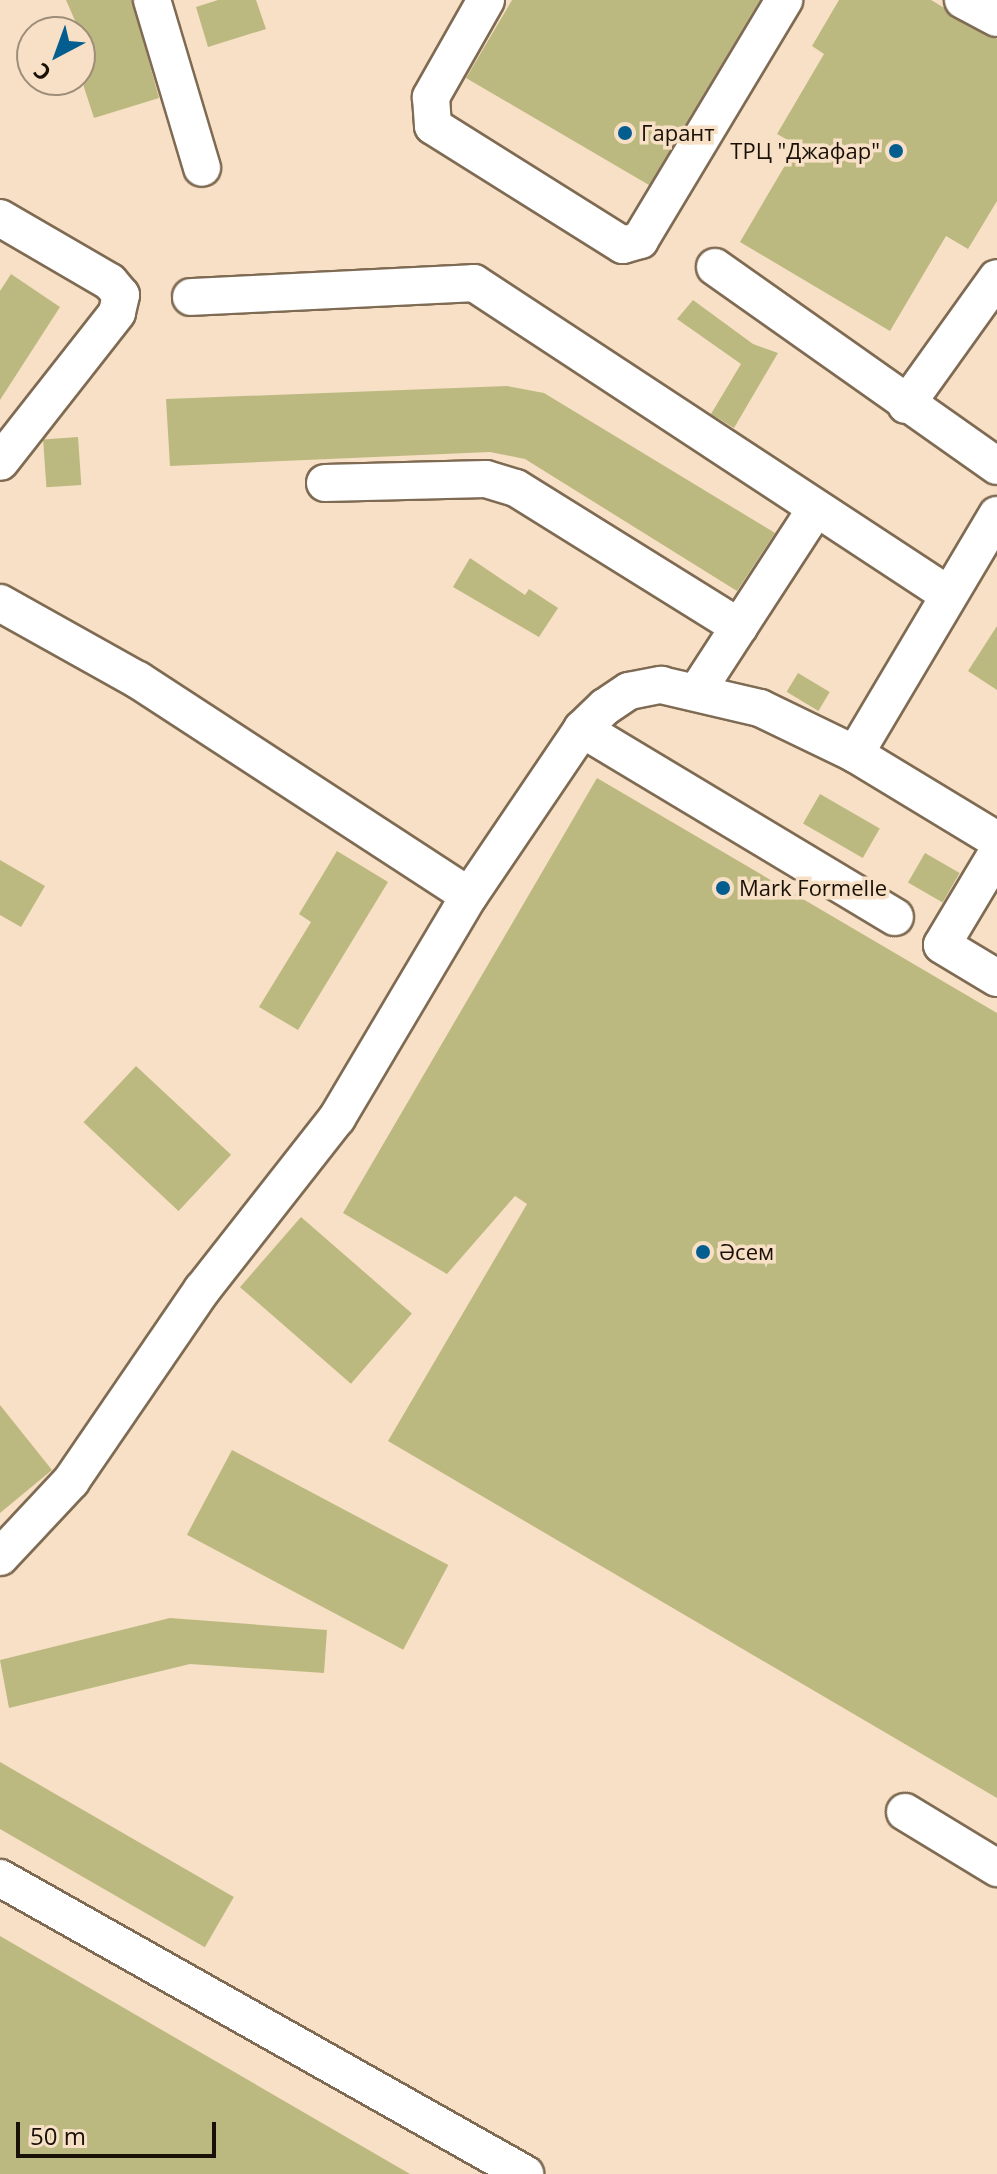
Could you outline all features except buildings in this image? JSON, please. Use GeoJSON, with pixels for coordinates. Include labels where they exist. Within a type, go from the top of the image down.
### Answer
{"type":"FeatureCollection","features":[{"type":"Feature","properties":{"kind":"street"},"geometry":{"type":"LineString","coordinates":[[152,0],[202,168]]}},
{"type":"Feature","properties":{"kind":"street"},"geometry":{"type":"LineString","coordinates":[[486,0],[431,97],[433,126],[623,245],[640,240],[784,0]]}},
{"type":"Feature","properties":{"kind":"street"},"geometry":{"type":"LineString","coordinates":[[963,0],[997,18]]}},
{"type":"Feature","properties":{"kind":"street"},"geometry":{"type":"LineString","coordinates":[[0,218],[110,282],[121,295],[117,313],[0,462]]}},
{"type":"Feature","properties":{"kind":"street"},"geometry":{"type":"LineString","coordinates":[[715,267],[906,405],[997,466]]}},
{"type":"Feature","properties":{"kind":"street"},"geometry":{"type":"LineString","coordinates":[[906,405],[997,278]]}},
{"type":"Feature","properties":{"kind":"street"},"geometry":{"type":"LineString","coordinates":[[191,297],[474,283],[815,510],[949,595]]}},
{"type":"Feature","properties":{"kind":"street"},"geometry":{"type":"LineString","coordinates":[[325,483],[486,479],[516,488],[739,627]]}},
{"type":"Feature","properties":{"kind":"street"},"geometry":{"type":"LineString","coordinates":[[698,690],[815,510]]}},
{"type":"Feature","properties":{"kind":"street"},"geometry":{"type":"LineString","coordinates":[[855,754],[997,515]]}},
{"type":"Feature","properties":{"kind":"street"},"geometry":{"type":"LineString","coordinates":[[0,603],[138,680],[469,896]]}},
{"type":"Feature","properties":{"kind":"street"},"geometry":{"type":"LineString","coordinates":[[0,1557],[56,1502],[202,1290],[337,1118],[469,896],[582,729],[629,691],[661,685],[698,690],[760,708],[855,754],[997,840]]}},
{"type":"Feature","properties":{"kind":"street"},"geometry":{"type":"LineString","coordinates":[[582,729],[895,917]]}},
{"type":"Feature","properties":{"kind":"street"},"geometry":{"type":"LineString","coordinates":[[997,853],[942,945],[997,978]]}},
{"type":"Feature","properties":{"kind":"street"},"geometry":{"type":"LineString","coordinates":[[905,1812],[997,1868]]}},
{"type":"Feature","properties":{"kind":"street"},"geometry":{"type":"LineString","coordinates":[[0,1878],[525,2174]]}},
{"type":"Feature","properties":{"kind":"place","name":"Гарант"},"geometry":{"type":"Point","coordinates":[625,133]}},
{"type":"Feature","properties":{"kind":"place","name":"ТРЦ \"Джафар\""},"geometry":{"type":"Point","coordinates":[896,151]}},
{"type":"Feature","properties":{"kind":"place","name":"Mark Formelle"},"geometry":{"type":"Point","coordinates":[723,888]}},
{"type":"Feature","properties":{"kind":"place","name":"Әсем"},"geometry":{"type":"Point","coordinates":[703,1252]}}]}
